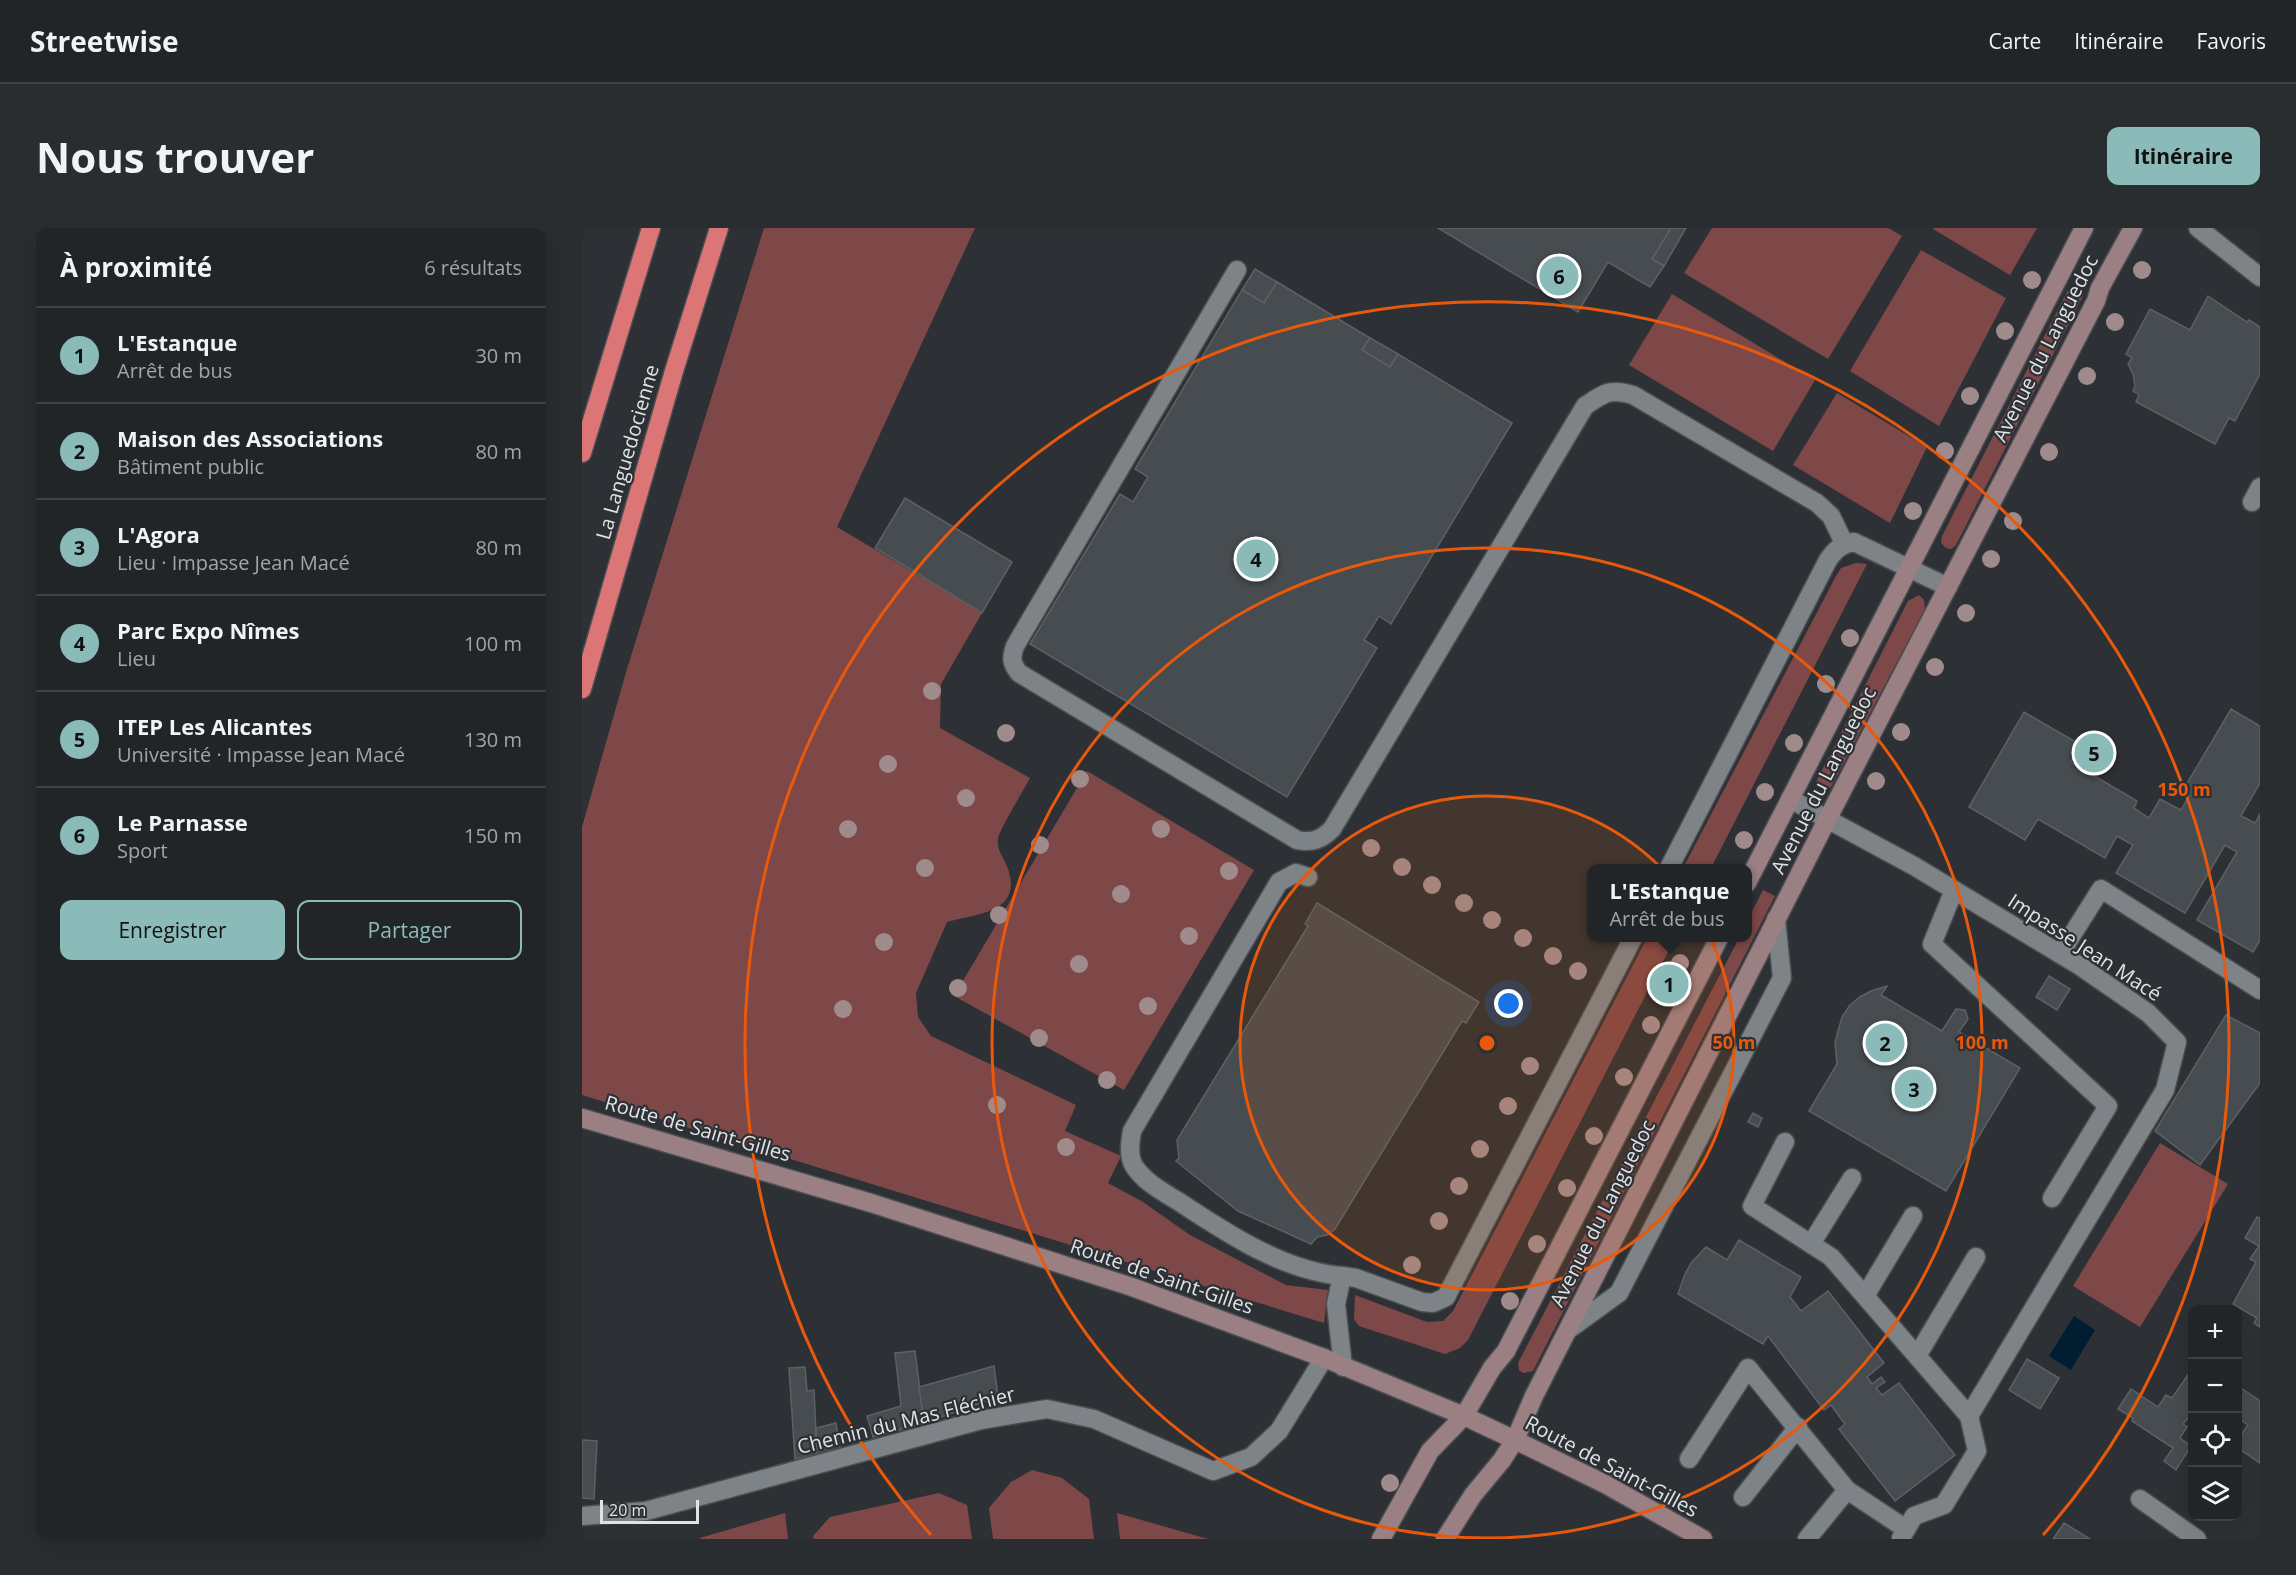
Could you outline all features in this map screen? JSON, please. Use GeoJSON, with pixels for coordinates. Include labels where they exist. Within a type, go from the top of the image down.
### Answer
{"type":"FeatureCollection","features":[{"type":"Feature","properties":{"kind":"highway"},"geometry":{"type":"LineString","coordinates":[[582,453],[651,228]]}},
{"type":"Feature","properties":{"kind":"highway","name":"La Languedocienne"},"geometry":{"type":"LineString","coordinates":[[582,689],[674,371],[719,228]]}},
{"type":"Feature","properties":{"kind":"street","name":"Avenue du Languedoc"},"geometry":{"type":"LineString","coordinates":[[1752,873],[2084,228]]}},
{"type":"Feature","properties":{"kind":"street","name":"Avenue du Languedoc"},"geometry":{"type":"LineString","coordinates":[[1445,1539],[1473,1495],[1503,1460],[1515,1440],[1534,1396],[1776,919],[2133,228]]}},
{"type":"Feature","properties":{"kind":"street"},"geometry":{"type":"LineString","coordinates":[[2198,228],[2260,278]]}},
{"type":"Feature","properties":{"kind":"street"},"geometry":{"type":"LineString","coordinates":[[1237,270],[1015,646],[1012,664],[1019,673],[1297,840],[1309,842],[1323,838],[1332,829],[1585,406],[1602,394],[1618,391],[1633,395],[1817,503],[1831,516],[1844,543]]}},
{"type":"Feature","properties":{"kind":"street"},"geometry":{"type":"LineString","coordinates":[[1671,864],[1835,550],[1844,543],[1854,542],[1948,586]]}},
{"type":"Feature","properties":{"kind":"street","name":"Impasse Jean Macé"},"geometry":{"type":"LineString","coordinates":[[1790,798],[1860,835],[2060,954],[2148,1013],[2176,1042],[2165,1090],[1969,1416]]}},
{"type":"Feature","properties":{"kind":"street"},"geometry":{"type":"LineString","coordinates":[[1308,877],[1296,873],[1288,875],[1280,882],[1132,1131],[1129,1147],[1132,1164],[1156,1187],[1232,1237],[1312,1272],[1362,1280],[1422,1302],[1433,1303],[1446,1297],[1631,942]]}},
{"type":"Feature","properties":{"kind":"street"},"geometry":{"type":"LineString","coordinates":[[2060,954],[2101,889],[2260,990]]}},
{"type":"Feature","properties":{"kind":"street"},"geometry":{"type":"LineString","coordinates":[[1954,890],[1932,944],[2108,1106],[2052,1198]]}},
{"type":"Feature","properties":{"kind":"street"},"geometry":{"type":"LineString","coordinates":[[1568,1330],[1619,1293],[1782,978],[1776,919]]}},
{"type":"Feature","properties":{"kind":"street","name":"Avenue du Languedoc"},"geometry":{"type":"LineString","coordinates":[[1381,1539],[1430,1451],[1464,1416],[1492,1368],[1506,1351],[1717,942]]}},
{"type":"Feature","properties":{"kind":"street","name":"Route de Saint-Gilles"},"geometry":{"type":"LineString","coordinates":[[582,1118],[871,1203],[1132,1287],[1324,1358],[1464,1416],[1515,1440],[1605,1484],[1703,1539]]}},
{"type":"Feature","properties":{"kind":"street"},"geometry":{"type":"LineString","coordinates":[[1689,1459],[1748,1368],[1847,1490],[1903,1534],[1914,1516],[1944,1505],[1977,1451],[1969,1416],[1831,1257],[1752,1206],[1785,1142]]}},
{"type":"Feature","properties":{"kind":"street"},"geometry":{"type":"LineString","coordinates":[[1811,1244],[1852,1178]]}},
{"type":"Feature","properties":{"kind":"street"},"geometry":{"type":"LineString","coordinates":[[1865,1296],[1913,1216]]}},
{"type":"Feature","properties":{"kind":"street"},"geometry":{"type":"LineString","coordinates":[[1917,1356],[1976,1257]]}},
{"type":"Feature","properties":{"kind":"street"},"geometry":{"type":"LineString","coordinates":[[1342,1276],[1336,1304],[1344,1367]]}},
{"type":"Feature","properties":{"kind":"street","name":"Chemin du Mas Fléchier"},"geometry":{"type":"LineString","coordinates":[[582,1516],[646,1511],[981,1420],[1047,1409],[1094,1419],[1213,1471],[1251,1457],[1279,1431],[1324,1358]]}},
{"type":"Feature","properties":{"kind":"street"},"geometry":{"type":"LineString","coordinates":[[1743,1497],[1798,1427]]}},
{"type":"Feature","properties":{"kind":"street"},"geometry":{"type":"LineString","coordinates":[[1807,1539],[1847,1490]]}},
{"type":"Feature","properties":{"kind":"street"},"geometry":{"type":"LineString","coordinates":[[2140,1499],[2198,1539]]}},
{"type":"Feature","properties":{"kind":"shaded area"},"geometry":{"type":"Polygon","coordinates":[[[764,228],[975,228],[837,527],[982,613],[941,684],[940,728],[1030,778],[998,839],[998,847],[1008,869],[1011,884],[1009,895],[994,909],[947,922],[916,993],[918,1017],[931,1036],[1076,1105],[1065,1131],[1121,1156],[1108,1183],[1143,1202],[1190,1235],[1286,1285],[1328,1290],[1324,1323],[582,1095],[582,827],[627,669],[764,228]]]}},
{"type":"Feature","properties":{"kind":"shaded area"},"geometry":{"type":"Polygon","coordinates":[[[1712,228],[1888,228],[1902,236],[1828,359],[1684,273],[1712,228]]]}},
{"type":"Feature","properties":{"kind":"shaded area"},"geometry":{"type":"Polygon","coordinates":[[[1934,228],[2037,228],[2010,275],[1934,228]]]}},
{"type":"Feature","properties":{"kind":"shaded area"},"geometry":{"type":"Polygon","coordinates":[[[1921,250],[2006,298],[1939,426],[1850,371],[1921,250]]]}},
{"type":"Feature","properties":{"kind":"shaded area"},"geometry":{"type":"Polygon","coordinates":[[[2068,290],[2083,296],[1956,545],[1951,549],[1946,548],[1941,543],[1942,536],[2068,290]]]}},
{"type":"Feature","properties":{"kind":"shaded area"},"geometry":{"type":"Polygon","coordinates":[[[1672,294],[1815,380],[1773,451],[1629,365],[1672,294]]]}},
{"type":"Feature","properties":{"kind":"shaded area"},"geometry":{"type":"Polygon","coordinates":[[[1837,393],[1927,447],[1890,523],[1793,465],[1837,393]]]}},
{"type":"Feature","properties":{"kind":"shaded area"},"geometry":{"type":"Polygon","coordinates":[[[1856,563],[1867,564],[1713,864],[1685,864],[1836,576],[1841,568],[1856,563]]]}},
{"type":"Feature","properties":{"kind":"shaded area"},"geometry":{"type":"Polygon","coordinates":[[[1919,595],[1924,600],[1925,609],[1831,787],[1822,791],[1816,782],[1908,601],[1919,595]]]}},
{"type":"Feature","properties":{"kind":"shaded area"},"geometry":{"type":"Polygon","coordinates":[[[1087,771],[1254,870],[1124,1090],[954,996],[1087,771]]]}},
{"type":"Feature","properties":{"kind":"shaded area"},"geometry":{"type":"Polygon","coordinates":[[[1763,890],[1775,896],[1752,941],[1752,911],[1763,890]]]}},
{"type":"Feature","properties":{"kind":"shaded area"},"geometry":{"type":"Polygon","coordinates":[[[1645,942],[1673,942],[1468,1340],[1460,1348],[1445,1354],[1359,1326],[1354,1319],[1355,1295],[1427,1322],[1443,1321],[1453,1311],[1645,942]]]}},
{"type":"Feature","properties":{"kind":"shaded area"},"geometry":{"type":"Polygon","coordinates":[[[1737,942],[1752,942],[1533,1371],[1523,1373],[1519,1370],[1518,1363],[1737,942]]]}},
{"type":"Feature","properties":{"kind":"shaded area"},"geometry":{"type":"Polygon","coordinates":[[[2160,1143],[2228,1184],[2140,1327],[2073,1286],[2160,1143]]]}},
{"type":"Feature","properties":{"kind":"shaded area"},"geometry":{"type":"Polygon","coordinates":[[[1032,1470],[1062,1478],[1089,1499],[1094,1539],[993,1539],[989,1508],[1011,1482],[1032,1470]]]}},
{"type":"Feature","properties":{"kind":"shaded area"},"geometry":{"type":"Polygon","coordinates":[[[939,1493],[967,1505],[972,1539],[814,1539],[813,1536],[830,1517],[939,1493]]]}},
{"type":"Feature","properties":{"kind":"shaded area"},"geometry":{"type":"Polygon","coordinates":[[[785,1513],[788,1539],[700,1539],[700,1538],[785,1513]]]}},
{"type":"Feature","properties":{"kind":"shaded area"},"geometry":{"type":"Polygon","coordinates":[[[1117,1513],[1208,1539],[1120,1539],[1117,1513]]]}},
{"type":"Feature","properties":{"kind":"water"},"geometry":{"type":"Polygon","coordinates":[[[2074,1316],[2095,1330],[2071,1370],[2049,1356],[2074,1316]]]}},
{"type":"Feature","properties":{"kind":"building"},"geometry":{"type":"Polygon","coordinates":[[[1438,228],[1671,228],[1652,259],[1664,266],[1650,287],[1608,262],[1578,312],[1438,228]]]}},
{"type":"Feature","properties":{"kind":"building"},"geometry":{"type":"Polygon","coordinates":[[[1671,228],[1686,228],[1664,266],[1652,259],[1671,228]]]}},
{"type":"Feature","properties":{"kind":"building"},"geometry":{"type":"Polygon","coordinates":[[[1255,269],[1277,282],[1264,303],[1242,290],[1255,269]]]}},
{"type":"Feature","properties":{"kind":"building"},"geometry":{"type":"Polygon","coordinates":[[[1277,282],[1370,338],[1362,350],[1390,367],[1398,354],[1512,423],[1391,624],[1379,616],[1364,640],[1377,648],[1287,797],[1030,644],[1120,494],[1133,502],[1148,477],[1135,469],[1242,290],[1264,303],[1277,282]]]}},
{"type":"Feature","properties":{"kind":"building"},"geometry":{"type":"Polygon","coordinates":[[[2208,296],[2247,322],[2249,320],[2260,327],[2260,374],[2235,421],[2229,418],[2215,444],[2136,402],[2139,395],[2133,391],[2135,386],[2133,374],[2128,364],[2132,358],[2126,354],[2150,309],[2190,330],[2208,296]]]}},
{"type":"Feature","properties":{"kind":"building"},"geometry":{"type":"Polygon","coordinates":[[[1370,338],[1398,354],[1390,367],[1362,350],[1370,338]]]}},
{"type":"Feature","properties":{"kind":"building"},"geometry":{"type":"Polygon","coordinates":[[[905,498],[1012,562],[982,613],[875,548],[905,498]]]}},
{"type":"Feature","properties":{"kind":"building"},"geometry":{"type":"Polygon","coordinates":[[[2231,709],[2260,726],[2260,783],[2241,816],[2255,823],[2260,814],[2260,940],[2253,952],[2197,920],[2237,852],[2225,845],[2185,913],[2116,873],[2133,845],[2117,836],[2105,858],[2038,819],[2025,840],[1969,807],[2024,712],[2081,745],[2071,762],[2137,801],[2134,808],[2149,818],[2160,799],[2181,810],[2189,796],[2182,792],[2231,709]]]}},
{"type":"Feature","properties":{"kind":"building"},"geometry":{"type":"Polygon","coordinates":[[[1317,903],[1479,1002],[1466,1023],[1462,1021],[1335,1229],[1327,1235],[1317,1237],[1311,1244],[1238,1211],[1176,1161],[1179,1158],[1177,1140],[1308,926],[1305,924],[1317,903]]]}},
{"type":"Feature","properties":{"kind":"building"},"geometry":{"type":"Polygon","coordinates":[[[2049,976],[2070,989],[2057,1010],[2036,997],[2049,976]]]}},
{"type":"Feature","properties":{"kind":"building"},"geometry":{"type":"Polygon","coordinates":[[[1887,986],[1881,995],[1942,1031],[1956,1009],[1965,1010],[1968,1019],[1959,1032],[2020,1068],[1946,1191],[1809,1111],[1837,1064],[1835,1042],[1842,1017],[1850,1005],[1860,997],[1887,986]]]}},
{"type":"Feature","properties":{"kind":"building"},"geometry":{"type":"Polygon","coordinates":[[[2226,1015],[2260,1033],[2260,1083],[2200,1165],[2155,1131],[2226,1015]]]}},
{"type":"Feature","properties":{"kind":"building"},"geometry":{"type":"Polygon","coordinates":[[[1753,1113],[1762,1118],[1758,1127],[1748,1122],[1753,1113]]]}},
{"type":"Feature","properties":{"kind":"building"},"geometry":{"type":"Polygon","coordinates":[[[2257,1217],[2260,1218],[2260,1327],[2254,1323],[2257,1318],[2242,1309],[2242,1305],[2233,1304],[2256,1262],[2250,1259],[2259,1246],[2245,1238],[2257,1217]]]}},
{"type":"Feature","properties":{"kind":"building"},"geometry":{"type":"Polygon","coordinates":[[[1739,1240],[1801,1277],[1790,1297],[1801,1311],[1828,1291],[1884,1363],[1867,1377],[1872,1384],[1881,1377],[1885,1382],[1876,1388],[1882,1395],[1899,1383],[1955,1455],[1895,1501],[1839,1429],[1845,1424],[1831,1405],[1824,1410],[1768,1336],[1763,1344],[1678,1294],[1691,1263],[1706,1247],[1727,1260],[1739,1240]]]}},
{"type":"Feature","properties":{"kind":"building"},"geometry":{"type":"Polygon","coordinates":[[[915,1351],[924,1423],[873,1437],[867,1416],[901,1406],[895,1353],[915,1351]]]}},
{"type":"Feature","properties":{"kind":"building"},"geometry":{"type":"Polygon","coordinates":[[[2027,1359],[2059,1378],[2040,1409],[2009,1390],[2027,1359]]]}},
{"type":"Feature","properties":{"kind":"building"},"geometry":{"type":"Polygon","coordinates":[[[994,1366],[998,1397],[924,1423],[919,1387],[994,1366]]]}},
{"type":"Feature","properties":{"kind":"building"},"geometry":{"type":"Polygon","coordinates":[[[805,1367],[807,1391],[814,1390],[817,1455],[795,1459],[789,1368],[805,1367]]]}},
{"type":"Feature","properties":{"kind":"building"},"geometry":{"type":"Polygon","coordinates":[[[2188,1375],[2188,1418],[2183,1424],[2187,1427],[2180,1438],[2188,1444],[2188,1451],[2176,1470],[2164,1461],[2173,1448],[2118,1409],[2131,1389],[2158,1407],[2166,1395],[2172,1398],[2188,1375]]]}},
{"type":"Feature","properties":{"kind":"building"},"geometry":{"type":"Polygon","coordinates":[[[2242,1389],[2260,1401],[2260,1463],[2242,1451],[2242,1434],[2248,1425],[2242,1421],[2242,1389]]]}},
{"type":"Feature","properties":{"kind":"building"},"geometry":{"type":"Polygon","coordinates":[[[836,1423],[840,1449],[817,1455],[816,1428],[836,1423]]]}},
{"type":"Feature","properties":{"kind":"building"},"geometry":{"type":"Polygon","coordinates":[[[582,1440],[597,1441],[594,1499],[582,1498],[582,1440]]]}},
{"type":"Feature","properties":{"kind":"building"},"geometry":{"type":"Polygon","coordinates":[[[2064,1523],[2090,1539],[2053,1539],[2064,1523]]]}},
{"type":"Feature","properties":{"kind":"place","name":"Le Parnasse"},"geometry":{"type":"Point","coordinates":[1559,276]}},
{"type":"Feature","properties":{"kind":"place","name":"Parc Expo Nîmes"},"geometry":{"type":"Point","coordinates":[1256,559]}},
{"type":"Feature","properties":{"kind":"place","name":"ITEP Les Alicantes"},"geometry":{"type":"Point","coordinates":[2094,753]}},
{"type":"Feature","properties":{"kind":"place","name":"L'Estanque"},"geometry":{"type":"Point","coordinates":[1669,984]}},
{"type":"Feature","properties":{"kind":"place","name":"Maison des Associations"},"geometry":{"type":"Point","coordinates":[1885,1043]}},
{"type":"Feature","properties":{"kind":"place","name":"L'Agora"},"geometry":{"type":"Point","coordinates":[1914,1089]}}]}
